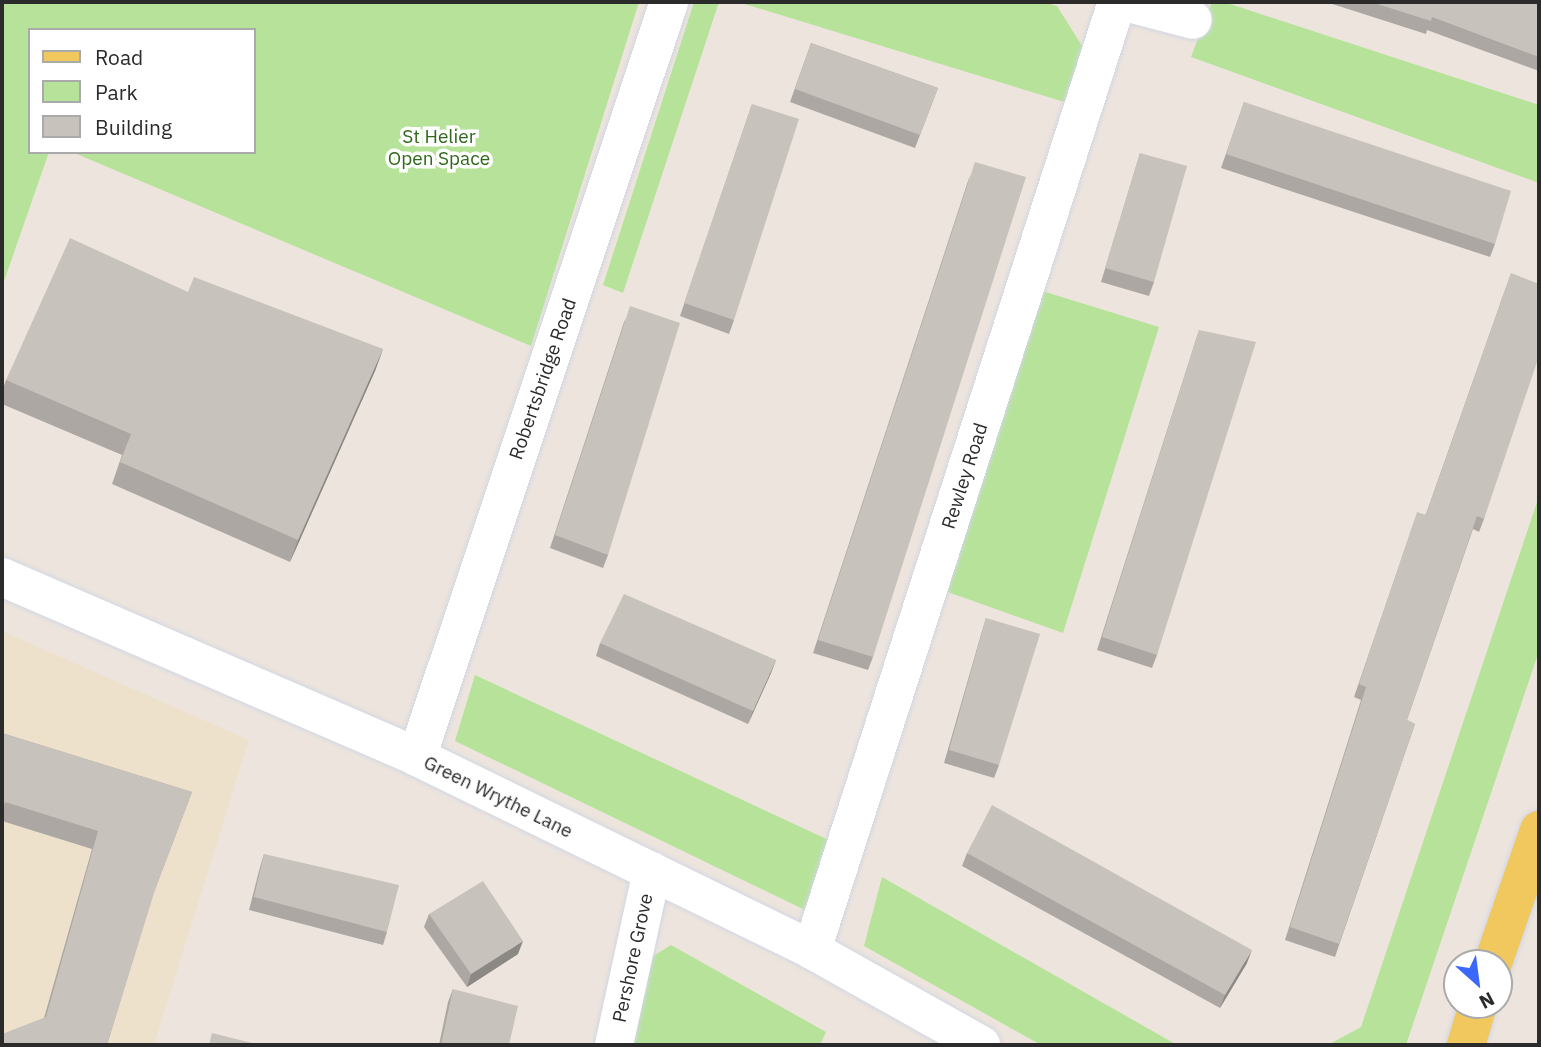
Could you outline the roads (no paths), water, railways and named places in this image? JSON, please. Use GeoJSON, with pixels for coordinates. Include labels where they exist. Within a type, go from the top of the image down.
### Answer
{"type":"FeatureCollection","features":[{"type":"Feature","properties":{"kind":"main road"},"geometry":{"type":"LineString","coordinates":[[1498,949],[1539,830]]}},
{"type":"Feature","properties":{"kind":"main road"},"geometry":{"type":"LineString","coordinates":[[1466,1045],[1474,1019]]}},
{"type":"Feature","properties":{"kind":"street","name":"Robertsbridge Road"},"geometry":{"type":"LineString","coordinates":[[417,757],[669,2]]}},
{"type":"Feature","properties":{"kind":"street","name":"Rewley Road"},"geometry":{"type":"LineString","coordinates":[[812,950],[1116,2]]}},
{"type":"Feature","properties":{"kind":"street"},"geometry":{"type":"LineString","coordinates":[[1125,2],[1193,20]]}},
{"type":"Feature","properties":{"kind":"street","name":"Green Wrythe Lane"},"geometry":{"type":"LineString","coordinates":[[2,577],[417,757],[812,950],[981,1045]]}},
{"type":"Feature","properties":{"kind":"street","name":"Pershore Grove"},"geometry":{"type":"LineString","coordinates":[[614,1045],[652,871]]}},
{"type":"Feature","properties":{"kind":"park label","name":"St Helier Open Space"},"geometry":{"type":"Point","coordinates":[439,148]}}]}
